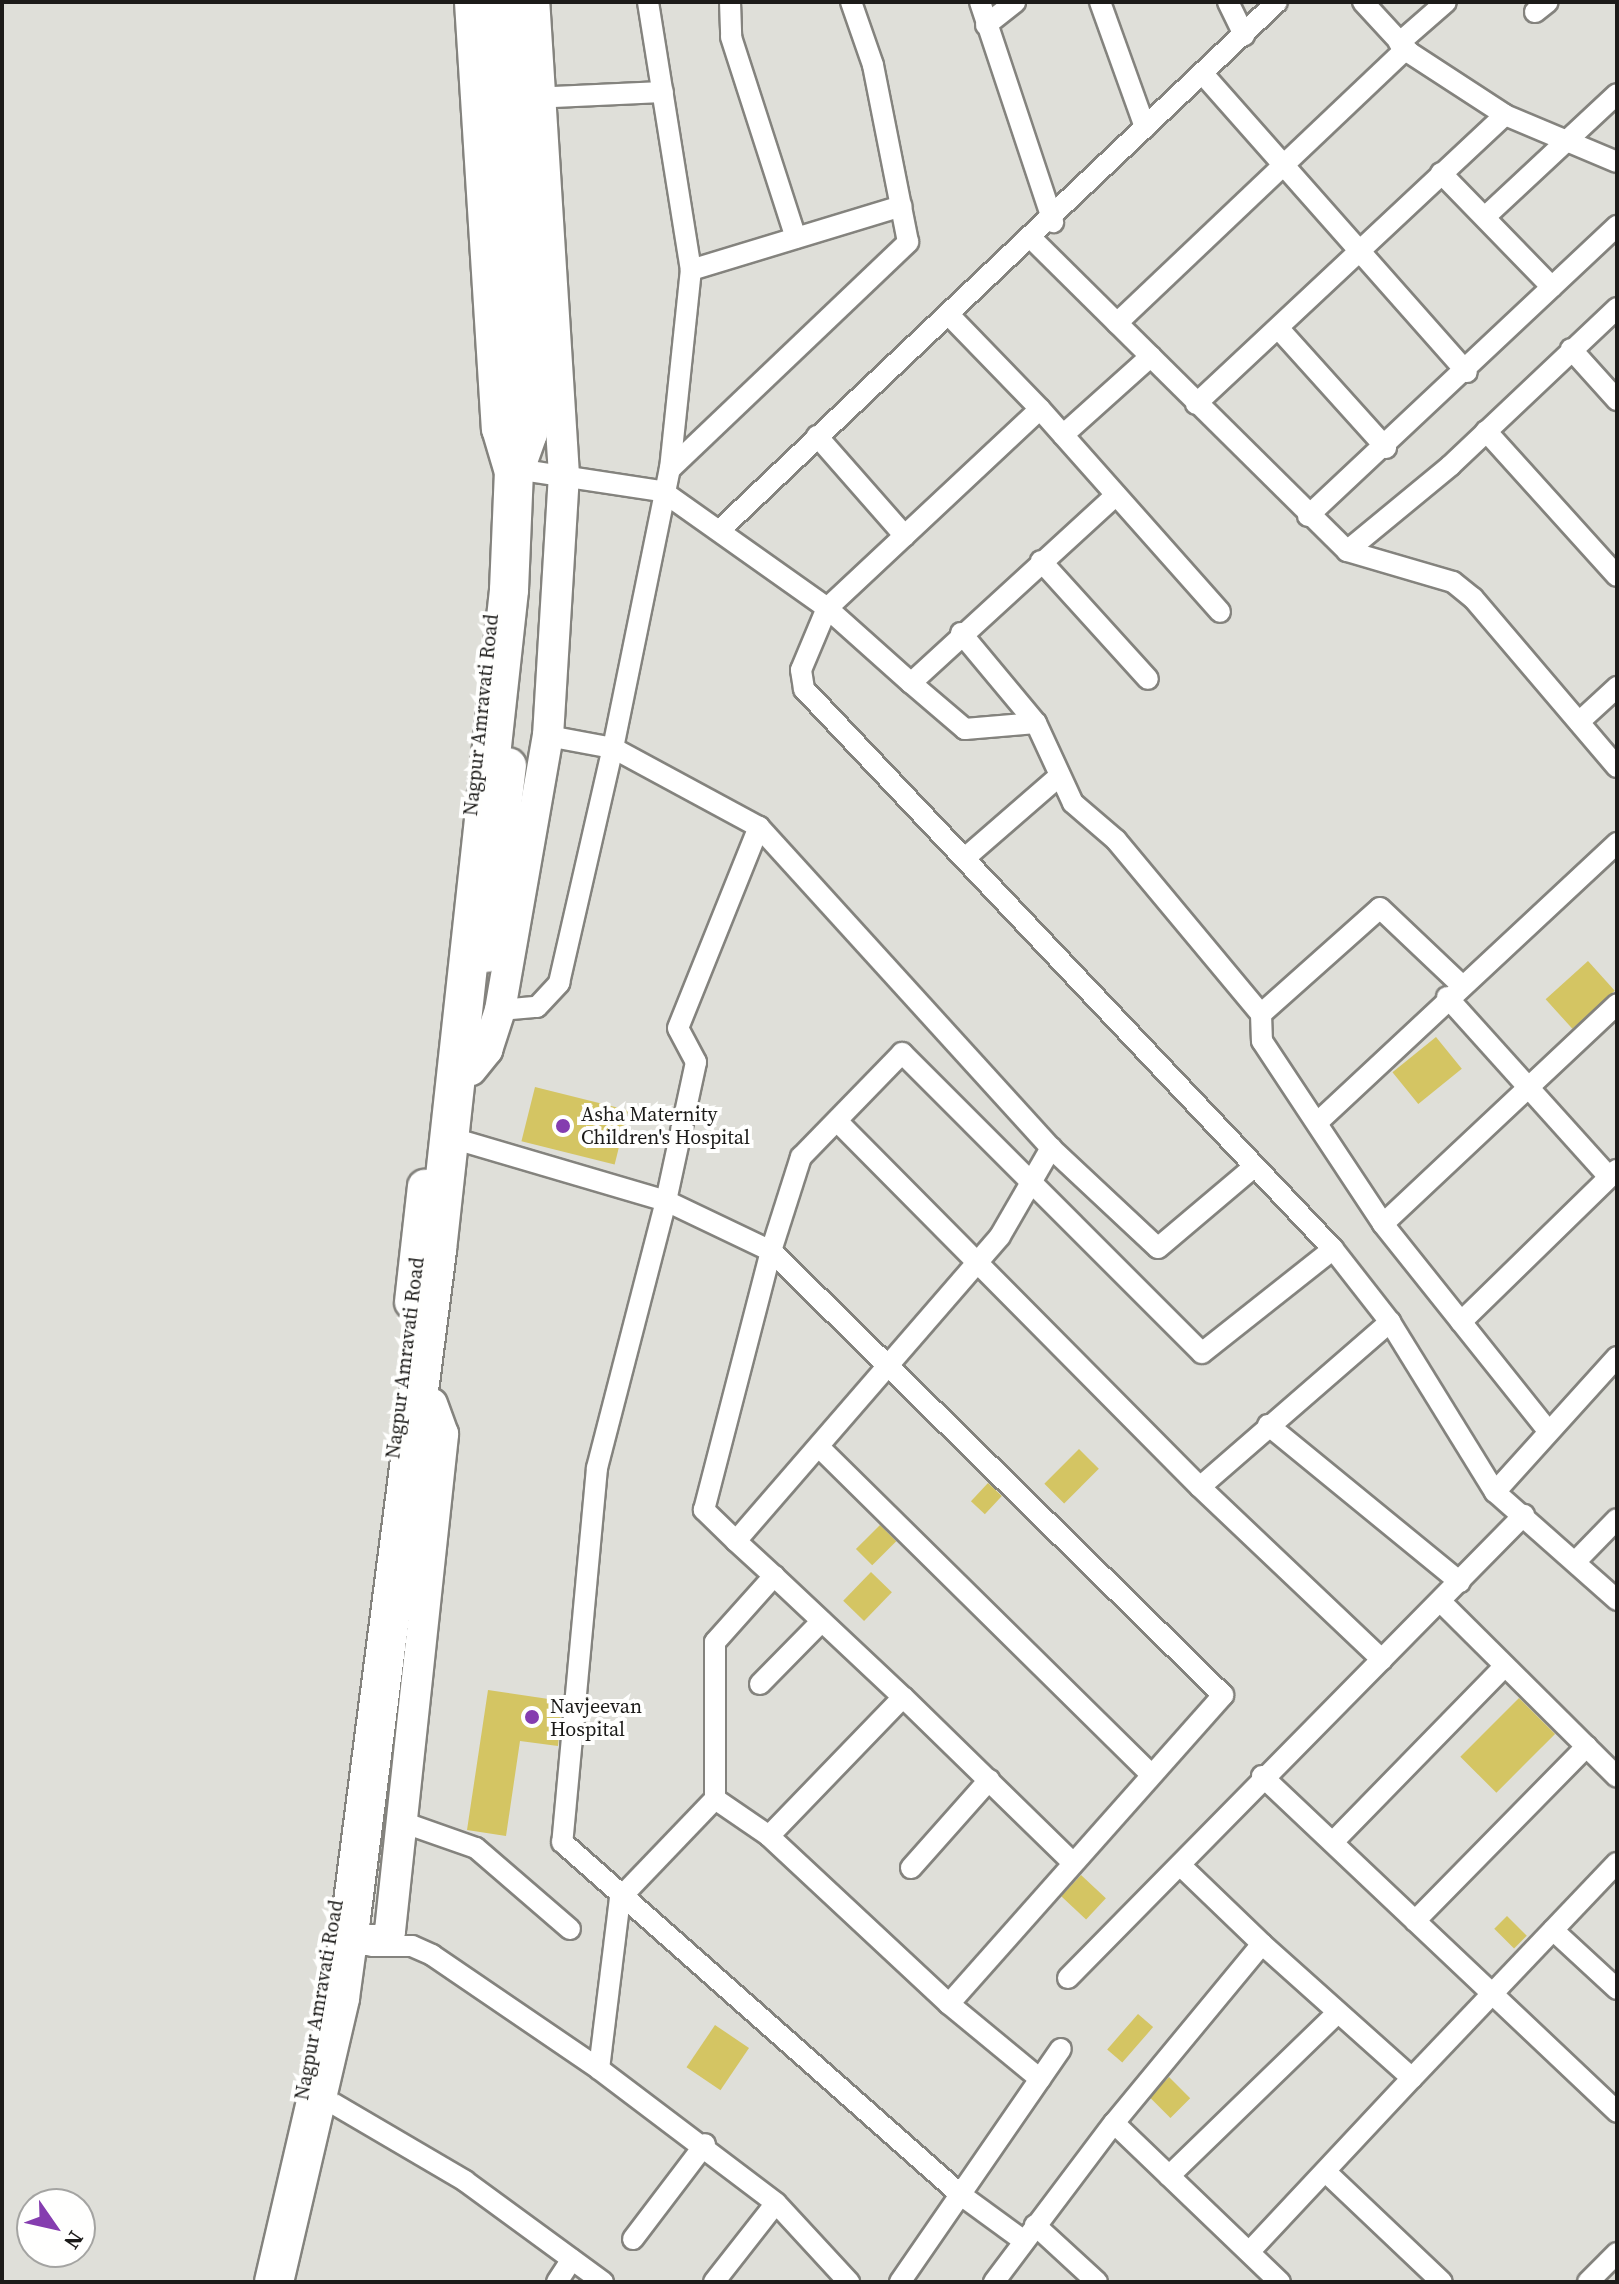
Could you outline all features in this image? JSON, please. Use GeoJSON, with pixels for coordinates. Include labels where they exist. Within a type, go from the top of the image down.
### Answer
{"type":"FeatureCollection","features":[{"type":"Feature","properties":{"kind":"highway","name":"Nagpur Amravati Road"},"geometry":{"type":"LineString","coordinates":[[474,2],[514,431],[522,472]]}},
{"type":"Feature","properties":{"kind":"highway","name":"Nagpur Amravati Road"},"geometry":{"type":"LineString","coordinates":[[504,2],[528,98],[514,431]]}},
{"type":"Feature","properties":{"kind":"highway"},"geometry":{"type":"LineString","coordinates":[[274,2282],[340,1998],[351,1918],[437,1250],[522,472]]}},
{"type":"Feature","properties":{"kind":"main road","name":"Nagpur Amravati Road"},"geometry":{"type":"LineString","coordinates":[[263,2282],[322,1989],[370,1659],[514,431]]}},
{"type":"Feature","properties":{"kind":"main road","name":"Nagpur Amravati Road"},"geometry":{"type":"LineString","coordinates":[[292,2282],[334,2104],[365,1943],[512,739],[522,472]]}},
{"type":"Feature","properties":{"kind":"street"},"geometry":{"type":"LineString","coordinates":[[471,1070],[487,1050],[500,1010],[548,736],[564,475],[528,98],[534,2]]}},
{"type":"Feature","properties":{"kind":"street"},"geometry":{"type":"LineString","coordinates":[[500,1010],[537,1007],[559,983],[613,748],[662,491],[670,469],[691,270],[648,2]]}},
{"type":"Feature","properties":{"kind":"street"},"geometry":{"type":"LineString","coordinates":[[730,2],[731,37],[796,238]]}},
{"type":"Feature","properties":{"kind":"street"},"geometry":{"type":"LineString","coordinates":[[670,469],[908,242],[873,65],[851,2]]}},
{"type":"Feature","properties":{"kind":"street"},"geometry":{"type":"LineString","coordinates":[[980,2],[1053,222]]}},
{"type":"Feature","properties":{"kind":"street"},"geometry":{"type":"LineString","coordinates":[[986,25],[1015,2]]}},
{"type":"Feature","properties":{"kind":"street"},"geometry":{"type":"LineString","coordinates":[[1100,2],[1145,127]]}},
{"type":"Feature","properties":{"kind":"street"},"geometry":{"type":"LineString","coordinates":[[1228,2],[1244,35]]}},
{"type":"Feature","properties":{"kind":"street"},"geometry":{"type":"LineString","coordinates":[[721,529],[817,436],[1053,222],[1145,127],[1277,2]]}},
{"type":"Feature","properties":{"kind":"street"},"geometry":{"type":"LineString","coordinates":[[1363,2],[1402,46],[1505,115],[1617,162]]}},
{"type":"Feature","properties":{"kind":"street"},"geometry":{"type":"LineString","coordinates":[[1117,323],[1446,2]]}},
{"type":"Feature","properties":{"kind":"street"},"geometry":{"type":"LineString","coordinates":[[1203,74],[1467,372]]}},
{"type":"Feature","properties":{"kind":"street"},"geometry":{"type":"LineString","coordinates":[[528,98],[663,92]]}},
{"type":"Feature","properties":{"kind":"street"},"geometry":{"type":"LineString","coordinates":[[1485,217],[1617,94]]}},
{"type":"Feature","properties":{"kind":"street"},"geometry":{"type":"LineString","coordinates":[[1196,404],[1505,115]]}},
{"type":"Feature","properties":{"kind":"street"},"geometry":{"type":"LineString","coordinates":[[1441,173],[1552,287]]}},
{"type":"Feature","properties":{"kind":"street"},"geometry":{"type":"LineString","coordinates":[[691,270],[901,206]]}},
{"type":"Feature","properties":{"kind":"street"},"geometry":{"type":"LineString","coordinates":[[1308,516],[1467,372],[1617,226]]}},
{"type":"Feature","properties":{"kind":"street"},"geometry":{"type":"LineString","coordinates":[[1033,240],[1308,516],[1347,551],[1453,582],[1617,767]]}},
{"type":"Feature","properties":{"kind":"street"},"geometry":{"type":"LineString","coordinates":[[1347,551],[1486,431],[1617,308]]}},
{"type":"Feature","properties":{"kind":"street"},"geometry":{"type":"LineString","coordinates":[[950,316],[1040,409],[1220,612]]}},
{"type":"Feature","properties":{"kind":"street"},"geometry":{"type":"LineString","coordinates":[[1279,329],[1386,448]]}},
{"type":"Feature","properties":{"kind":"street"},"geometry":{"type":"LineString","coordinates":[[1571,349],[1617,400]]}},
{"type":"Feature","properties":{"kind":"street"},"geometry":{"type":"LineString","coordinates":[[1063,435],[1151,356]]}},
{"type":"Feature","properties":{"kind":"street"},"geometry":{"type":"LineString","coordinates":[[1040,409],[827,608],[799,680],[1333,1249],[1390,1322],[1495,1492],[1577,1560],[1617,1600]]}},
{"type":"Feature","properties":{"kind":"street"},"geometry":{"type":"LineString","coordinates":[[1486,431],[1617,576]]}},
{"type":"Feature","properties":{"kind":"street"},"geometry":{"type":"LineString","coordinates":[[817,436],[905,536]]}},
{"type":"Feature","properties":{"kind":"street"},"geometry":{"type":"LineString","coordinates":[[522,472],[564,475],[662,491],[721,529],[827,608],[965,729],[1036,723]]}},
{"type":"Feature","properties":{"kind":"street"},"geometry":{"type":"LineString","coordinates":[[911,683],[961,633],[1116,495]]}},
{"type":"Feature","properties":{"kind":"street"},"geometry":{"type":"LineString","coordinates":[[1041,561],[1148,679]]}},
{"type":"Feature","properties":{"kind":"street"},"geometry":{"type":"LineString","coordinates":[[961,633],[1036,723],[1057,778],[1261,1014],[1262,1041],[1319,1121],[1383,1224],[1546,1428]]}},
{"type":"Feature","properties":{"kind":"street"},"geometry":{"type":"LineString","coordinates":[[1579,722],[1617,687]]}},
{"type":"Feature","properties":{"kind":"street"},"geometry":{"type":"LineString","coordinates":[[548,736],[613,748],[759,827],[1051,1148],[1158,1248],[1254,1167]]}},
{"type":"Feature","properties":{"kind":"street"},"geometry":{"type":"LineString","coordinates":[[965,858],[1057,778]]}},
{"type":"Feature","properties":{"kind":"street"},"geometry":{"type":"LineString","coordinates":[[759,827],[678,1028],[696,1062],[666,1201],[597,1468],[562,1842],[620,1898],[961,2195],[1030,2233],[1097,2282]]}},
{"type":"Feature","properties":{"kind":"street"},"geometry":{"type":"LineString","coordinates":[[1319,1121],[1454,991],[1617,843]]}},
{"type":"Feature","properties":{"kind":"street"},"geometry":{"type":"LineString","coordinates":[[1261,1014],[1380,908],[1454,991],[1529,1088],[1613,1173],[1461,1322]]}},
{"type":"Feature","properties":{"kind":"street"},"geometry":{"type":"LineString","coordinates":[[1383,1224],[1617,1004]]}},
{"type":"Feature","properties":{"kind":"street"},"geometry":{"type":"LineString","coordinates":[[1072,1862],[903,1697],[704,1510],[771,1251],[801,1157],[902,1053],[1202,1353],[1333,1249]]}},
{"type":"Feature","properties":{"kind":"street"},"geometry":{"type":"LineString","coordinates":[[837,1121],[980,1259],[1200,1487],[1382,1660]]}},
{"type":"Feature","properties":{"kind":"street"},"geometry":{"type":"LineString","coordinates":[[462,1141],[666,1201],[771,1251],[891,1364],[1223,1695],[949,2004]]}},
{"type":"Feature","properties":{"kind":"street"},"geometry":{"type":"LineString","coordinates":[[736,1541],[980,1259],[1051,1148]]}},
{"type":"Feature","properties":{"kind":"street"},"geometry":{"type":"LineString","coordinates":[[1200,1487],[1390,1322]]}},
{"type":"Feature","properties":{"kind":"street"},"geometry":{"type":"LineString","coordinates":[[1495,1492],[1546,1428],[1617,1357]]}},
{"type":"Feature","properties":{"kind":"street"},"geometry":{"type":"LineString","coordinates":[[365,1943],[382,1940],[390,1931],[443,1434],[432,1404]]}},
{"type":"Feature","properties":{"kind":"street"},"geometry":{"type":"LineString","coordinates":[[1268,1425],[1460,1582]]}},
{"type":"Feature","properties":{"kind":"street"},"geometry":{"type":"LineString","coordinates":[[819,1447],[1152,1775]]}},
{"type":"Feature","properties":{"kind":"street"},"geometry":{"type":"LineString","coordinates":[[1068,1978],[1180,1865],[1262,1776],[1441,1602],[1524,1515]]}},
{"type":"Feature","properties":{"kind":"street"},"geometry":{"type":"LineString","coordinates":[[1577,1560],[1617,1519]]}},
{"type":"Feature","properties":{"kind":"street"},"geometry":{"type":"LineString","coordinates":[[599,2069],[620,1898],[715,1799],[715,1642],[774,1576]]}},
{"type":"Feature","properties":{"kind":"street"},"geometry":{"type":"LineString","coordinates":[[1441,1602],[1617,1777]]}},
{"type":"Feature","properties":{"kind":"street"},"geometry":{"type":"LineString","coordinates":[[760,1684],[822,1621]]}},
{"type":"Feature","properties":{"kind":"street"},"geometry":{"type":"LineString","coordinates":[[1333,1842],[1505,1666]]}},
{"type":"Feature","properties":{"kind":"street"},"geometry":{"type":"LineString","coordinates":[[769,1836],[903,1697]]}},
{"type":"Feature","properties":{"kind":"street"},"geometry":{"type":"LineString","coordinates":[[1415,1921],[1587,1746]]}},
{"type":"Feature","properties":{"kind":"street"},"geometry":{"type":"LineString","coordinates":[[1262,1776],[1617,2112]]}},
{"type":"Feature","properties":{"kind":"street"},"geometry":{"type":"LineString","coordinates":[[911,1868],[989,1780]]}},
{"type":"Feature","properties":{"kind":"street"},"geometry":{"type":"LineString","coordinates":[[715,1799],[769,1836],[949,2004],[1040,2079]]}},
{"type":"Feature","properties":{"kind":"street"},"geometry":{"type":"LineString","coordinates":[[402,1822],[476,1848],[570,1929]]}},
{"type":"Feature","properties":{"kind":"street"},"geometry":{"type":"LineString","coordinates":[[1249,2252],[1617,1863]]}},
{"type":"Feature","properties":{"kind":"street"},"geometry":{"type":"LineString","coordinates":[[1180,1865],[1262,1944],[1412,2078]]}},
{"type":"Feature","properties":{"kind":"street"},"geometry":{"type":"LineString","coordinates":[[1553,1930],[1617,1989]]}},
{"type":"Feature","properties":{"kind":"street"},"geometry":{"type":"LineString","coordinates":[[365,1943],[412,1946],[432,1955],[599,2069],[705,2144],[776,2203],[842,2280]]}},
{"type":"Feature","properties":{"kind":"street"},"geometry":{"type":"LineString","coordinates":[[994,2282],[1114,2123],[1262,1944]]}},
{"type":"Feature","properties":{"kind":"street"},"geometry":{"type":"LineString","coordinates":[[1169,2176],[1338,2012]]}},
{"type":"Feature","properties":{"kind":"street"},"geometry":{"type":"LineString","coordinates":[[900,2282],[1061,2049]]}},
{"type":"Feature","properties":{"kind":"street"},"geometry":{"type":"LineString","coordinates":[[334,2104],[465,2181],[603,2282]]}},
{"type":"Feature","properties":{"kind":"street"},"geometry":{"type":"LineString","coordinates":[[1114,2123],[1280,2282]]}},
{"type":"Feature","properties":{"kind":"street"},"geometry":{"type":"LineString","coordinates":[[633,2239],[705,2144]]}},
{"type":"Feature","properties":{"kind":"street"},"geometry":{"type":"LineString","coordinates":[[1327,2173],[1442,2282]]}},
{"type":"Feature","properties":{"kind":"street"},"geometry":{"type":"LineString","coordinates":[[714,2282],[776,2203]]}},
{"type":"Feature","properties":{"kind":"street"},"geometry":{"type":"LineString","coordinates":[[1588,2282],[1617,2253]]}},
{"type":"Feature","properties":{"kind":"street"},"geometry":{"type":"LineString","coordinates":[[557,2282],[572,2259]]}},
{"type":"Feature","properties":{"kind":"building"},"geometry":{"type":"Polygon","coordinates":[[[1588,961],[1615,991],[1572,1029],[1546,999],[1588,961]]]}},
{"type":"Feature","properties":{"kind":"building"},"geometry":{"type":"Polygon","coordinates":[[[1436,1037],[1462,1069],[1418,1104],[1392,1072],[1436,1037]]]}},
{"type":"Feature","properties":{"kind":"building"},"geometry":{"type":"Polygon","coordinates":[[[535,1087],[628,1110],[615,1165],[521,1141],[535,1087]]]}},
{"type":"Feature","properties":{"kind":"building"},"geometry":{"type":"Polygon","coordinates":[[[1079,1449],[1099,1469],[1064,1503],[1044,1484],[1079,1449]]]}},
{"type":"Feature","properties":{"kind":"building"},"geometry":{"type":"Polygon","coordinates":[[[988,1483],[1002,1496],[985,1514],[971,1501],[988,1483]]]}},
{"type":"Feature","properties":{"kind":"building"},"geometry":{"type":"Polygon","coordinates":[[[880,1525],[896,1541],[872,1565],[856,1549],[880,1525]]]}},
{"type":"Feature","properties":{"kind":"building"},"geometry":{"type":"Polygon","coordinates":[[[871,1572],[892,1592],[864,1621],[843,1601],[871,1572]]]}},
{"type":"Feature","properties":{"kind":"building"},"geometry":{"type":"Polygon","coordinates":[[[488,1690],[562,1701],[558,1746],[520,1741],[506,1836],[467,1830],[488,1690]]]}},
{"type":"Feature","properties":{"kind":"building"},"geometry":{"type":"Polygon","coordinates":[[[1519,1698],[1555,1734],[1496,1793],[1460,1757],[1519,1698]]]}},
{"type":"Feature","properties":{"kind":"building"},"geometry":{"type":"Polygon","coordinates":[[[1081,1875],[1106,1898],[1086,1919],[1061,1896],[1081,1875]]]}},
{"type":"Feature","properties":{"kind":"building"},"geometry":{"type":"Polygon","coordinates":[[[1507,1916],[1527,1936],[1514,1949],[1494,1929],[1507,1916]]]}},
{"type":"Feature","properties":{"kind":"building"},"geometry":{"type":"Polygon","coordinates":[[[1138,2014],[1153,2027],[1122,2063],[1107,2049],[1138,2014]]]}},
{"type":"Feature","properties":{"kind":"building"},"geometry":{"type":"Polygon","coordinates":[[[715,2025],[749,2048],[720,2090],[686,2067],[715,2025]]]}},
{"type":"Feature","properties":{"kind":"building"},"geometry":{"type":"Polygon","coordinates":[[[1169,2077],[1190,2098],[1170,2118],[1149,2097],[1169,2077]]]}},
{"type":"Feature","properties":{"kind":"place","name":"Asha Maternity Children's Hospital"},"geometry":{"type":"Point","coordinates":[563,1126]}},
{"type":"Feature","properties":{"kind":"place","name":"Navjeevan Hospital"},"geometry":{"type":"Point","coordinates":[532,1717]}}]}
